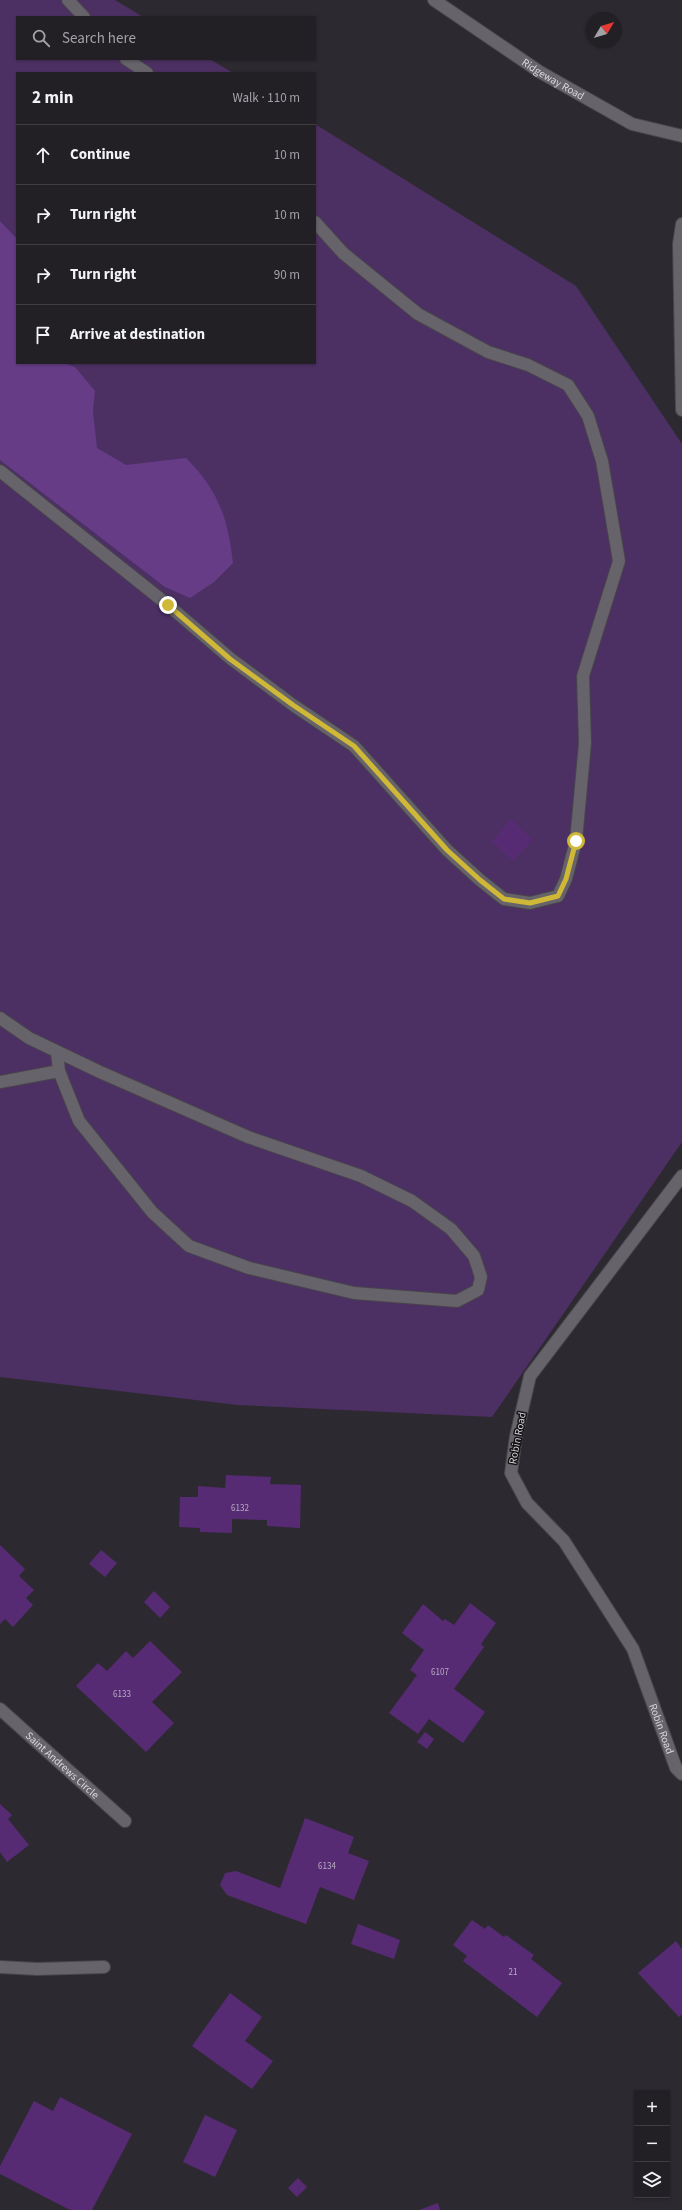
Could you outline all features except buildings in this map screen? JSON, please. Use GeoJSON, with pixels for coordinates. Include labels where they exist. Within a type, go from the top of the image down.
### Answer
{"type":"FeatureCollection","features":[{"type":"Feature","properties":{"kind":"street"},"geometry":{"type":"LineString","coordinates":[[68,0],[83,16]]}},
{"type":"Feature","properties":{"kind":"street","name":"Ridgeway Road"},"geometry":{"type":"LineString","coordinates":[[434,0],[540,72],[632,124],[682,136]]}},
{"type":"Feature","properties":{"kind":"street"},"geometry":{"type":"LineString","coordinates":[[128,60],[146,72]]}},
{"type":"Feature","properties":{"kind":"street"},"geometry":{"type":"LineString","coordinates":[[0,471],[168,605],[230,659],[293,705],[354,746],[447,850],[504,899],[530,903],[558,896],[566,879],[576,841],[585,742],[583,676],[619,561],[602,461],[588,416],[568,385],[528,365],[488,352],[418,314],[343,253],[316,223]]}},
{"type":"Feature","properties":{"kind":"street"},"geometry":{"type":"LineString","coordinates":[[682,224],[678,244],[682,410]]}},
{"type":"Feature","properties":{"kind":"street"},"geometry":{"type":"LineString","coordinates":[[0,1018],[29,1038],[57,1052],[248,1138],[361,1176],[412,1201],[451,1229],[474,1256],[481,1277],[478,1290],[457,1301],[354,1293],[249,1268],[189,1246],[152,1212],[79,1121],[59,1071],[57,1052]]}},
{"type":"Feature","properties":{"kind":"street"},"geometry":{"type":"LineString","coordinates":[[0,1082],[59,1071]]}},
{"type":"Feature","properties":{"kind":"street","name":"Robin Road"},"geometry":{"type":"LineString","coordinates":[[682,1176],[530,1376],[516,1436],[511,1473],[527,1503],[564,1541],[633,1649],[676,1768],[682,1774]]}},
{"type":"Feature","properties":{"kind":"street","name":"Saint Andrews Circle"},"geometry":{"type":"LineString","coordinates":[[0,1709],[125,1821]]}},
{"type":"Feature","properties":{"kind":"street"},"geometry":{"type":"LineString","coordinates":[[0,1967],[37,1969],[104,1967]]}},
{"type":"Feature","properties":{"kind":"shaded area"},"geometry":{"type":"Polygon","coordinates":[[[0,0],[115,0],[141,16],[16,16],[16,60],[212,60],[231,72],[16,72],[16,364],[316,364],[316,125],[576,286],[682,444],[682,1142],[492,1417],[238,1405],[0,1377],[0,0]]]}},
{"type":"Feature","properties":{"kind":"shaded area"},"geometry":{"type":"Polygon","coordinates":[[[0,221],[16,238],[16,364],[67,364],[75,367],[95,391],[93,412],[97,448],[126,465],[186,458],[214,493],[220,506],[228,532],[233,563],[214,582],[190,598],[165,587],[0,460],[0,221]]]}},
{"type":"Feature","properties":{"kind":"route"},"geometry":{"type":"LineString","coordinates":[[168,605],[230,659],[293,705],[354,746],[447,850],[480,880],[504,899],[530,903],[558,896],[566,879],[576,841]]}}]}
